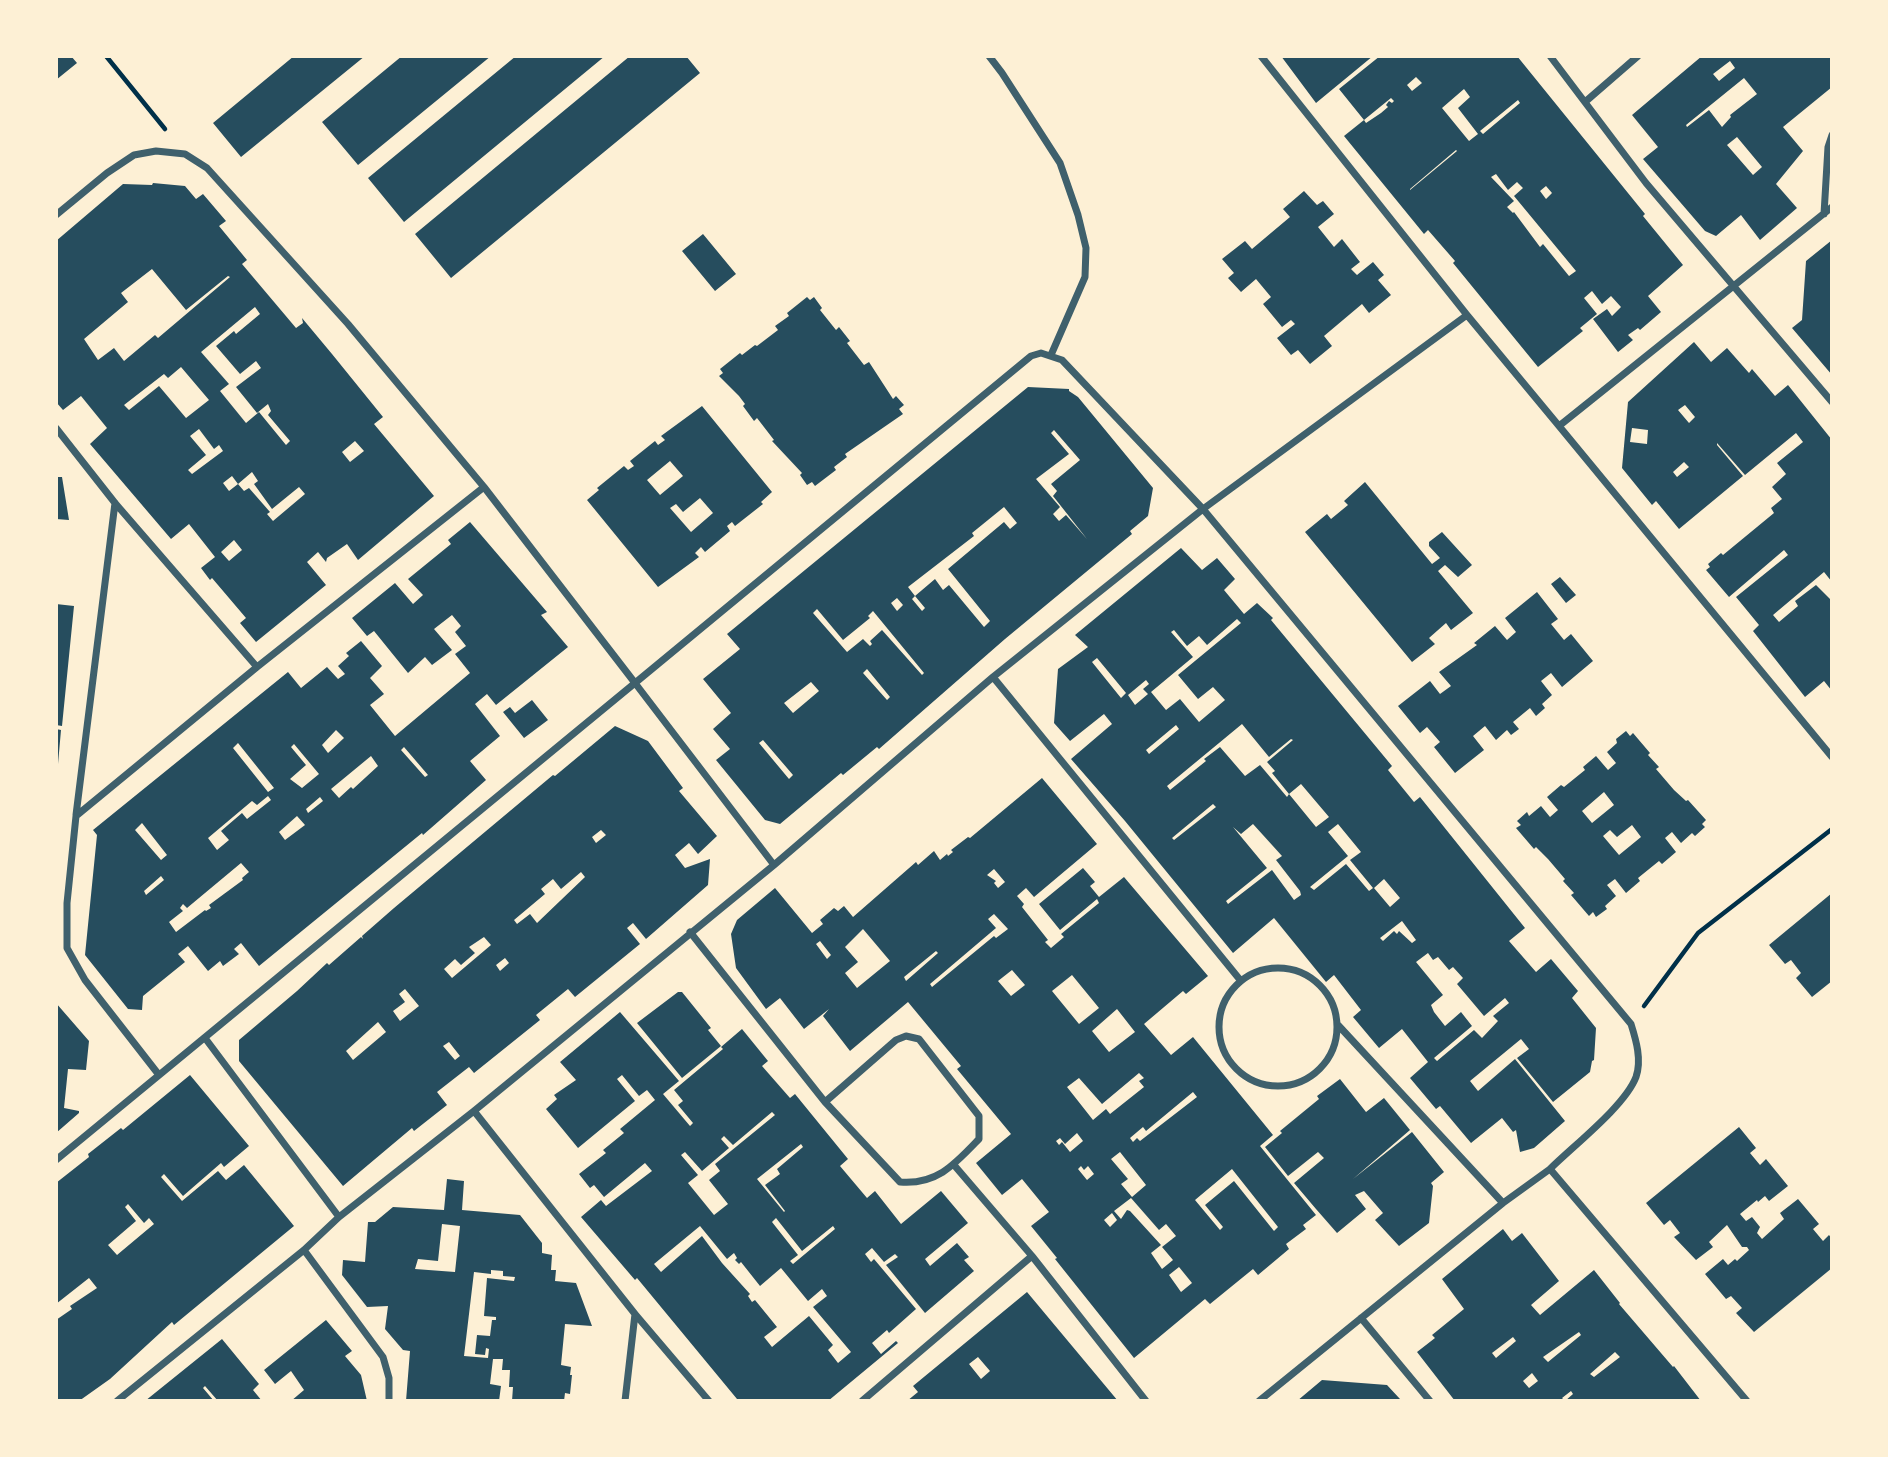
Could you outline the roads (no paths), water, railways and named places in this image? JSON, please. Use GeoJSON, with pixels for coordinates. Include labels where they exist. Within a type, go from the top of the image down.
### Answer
{"type":"FeatureCollection","features":[{"type":"Feature","properties":{"kind":"street"},"geometry":{"type":"LineString","coordinates":[[989,56],[1060,163],[1086,248],[1085,276],[1051,355]]}},
{"type":"Feature","properties":{"kind":"street"},"geometry":{"type":"LineString","coordinates":[[1261,56],[1467,315],[1832,757]]}},
{"type":"Feature","properties":{"kind":"street"},"geometry":{"type":"LineString","coordinates":[[1550,56],[1646,183],[1832,402]]}},
{"type":"Feature","properties":{"kind":"street"},"geometry":{"type":"LineString","coordinates":[[1585,102],[1638,56]]}},
{"type":"Feature","properties":{"kind":"street"},"geometry":{"type":"LineString","coordinates":[[1824,214],[1828,147],[1832,135]]}},
{"type":"Feature","properties":{"kind":"street"},"geometry":{"type":"LineString","coordinates":[[56,215],[107,173],[134,155],[156,151],[185,154],[207,168],[348,324],[484,487],[774,865]]}},
{"type":"Feature","properties":{"kind":"street"},"geometry":{"type":"LineString","coordinates":[[1559,426],[1736,287],[1832,207]]}},
{"type":"Feature","properties":{"kind":"street"},"geometry":{"type":"LineString","coordinates":[[117,1401],[304,1250],[339,1217],[474,1111],[774,865],[993,677],[1203,509],[1467,315]]}},
{"type":"Feature","properties":{"kind":"street"},"geometry":{"type":"LineString","coordinates":[[56,1160],[1031,356],[1041,353],[1051,355],[1062,359],[1203,509],[1631,1024],[1638,1055],[1636,1077],[1622,1100],[1550,1168],[1259,1401]]}},
{"type":"Feature","properties":{"kind":"street"},"geometry":{"type":"LineString","coordinates":[[56,428],[115,503],[257,667]]}},
{"type":"Feature","properties":{"kind":"street"},"geometry":{"type":"LineString","coordinates":[[76,816],[257,667],[484,487]]}},
{"type":"Feature","properties":{"kind":"street"},"geometry":{"type":"LineString","coordinates":[[115,503],[76,816],[67,902],[67,948],[85,980],[159,1075]]}},
{"type":"Feature","properties":{"kind":"street"},"geometry":{"type":"LineString","coordinates":[[993,677],[1241,981]]}},
{"type":"Feature","properties":{"kind":"street"},"geometry":{"type":"LineString","coordinates":[[690,932],[825,1102],[900,1182],[925,1181],[954,1165],[979,1139],[979,1116],[919,1039],[906,1035],[896,1040],[825,1102]]}},
{"type":"Feature","properties":{"kind":"street"},"geometry":{"type":"LineString","coordinates":[[1274,968],[1292,970],[1309,977],[1324,989],[1334,1006],[1338,1025],[1328,1060],[1317,1073],[1284,1087],[1263,1084],[1242,1075],[1228,1059],[1219,1040],[1219,1017],[1229,994],[1241,981],[1256,972],[1274,968]]}},
{"type":"Feature","properties":{"kind":"street"},"geometry":{"type":"LineString","coordinates":[[1338,1025],[1503,1203]]}},
{"type":"Feature","properties":{"kind":"street"},"geometry":{"type":"LineString","coordinates":[[205,1038],[339,1217]]}},
{"type":"Feature","properties":{"kind":"street"},"geometry":{"type":"LineString","coordinates":[[474,1111],[635,1314],[709,1401]]}},
{"type":"Feature","properties":{"kind":"street"},"geometry":{"type":"LineString","coordinates":[[954,1165],[1032,1256],[1146,1401]]}},
{"type":"Feature","properties":{"kind":"street"},"geometry":{"type":"LineString","coordinates":[[1550,1168],[1747,1401]]}},
{"type":"Feature","properties":{"kind":"street"},"geometry":{"type":"LineString","coordinates":[[304,1250],[383,1357],[389,1378],[389,1401]]}},
{"type":"Feature","properties":{"kind":"street"},"geometry":{"type":"LineString","coordinates":[[862,1401],[1032,1256]]}},
{"type":"Feature","properties":{"kind":"street"},"geometry":{"type":"LineString","coordinates":[[625,1401],[635,1314]]}},
{"type":"Feature","properties":{"kind":"street"},"geometry":{"type":"LineString","coordinates":[[1361,1318],[1430,1401]]}}]}
